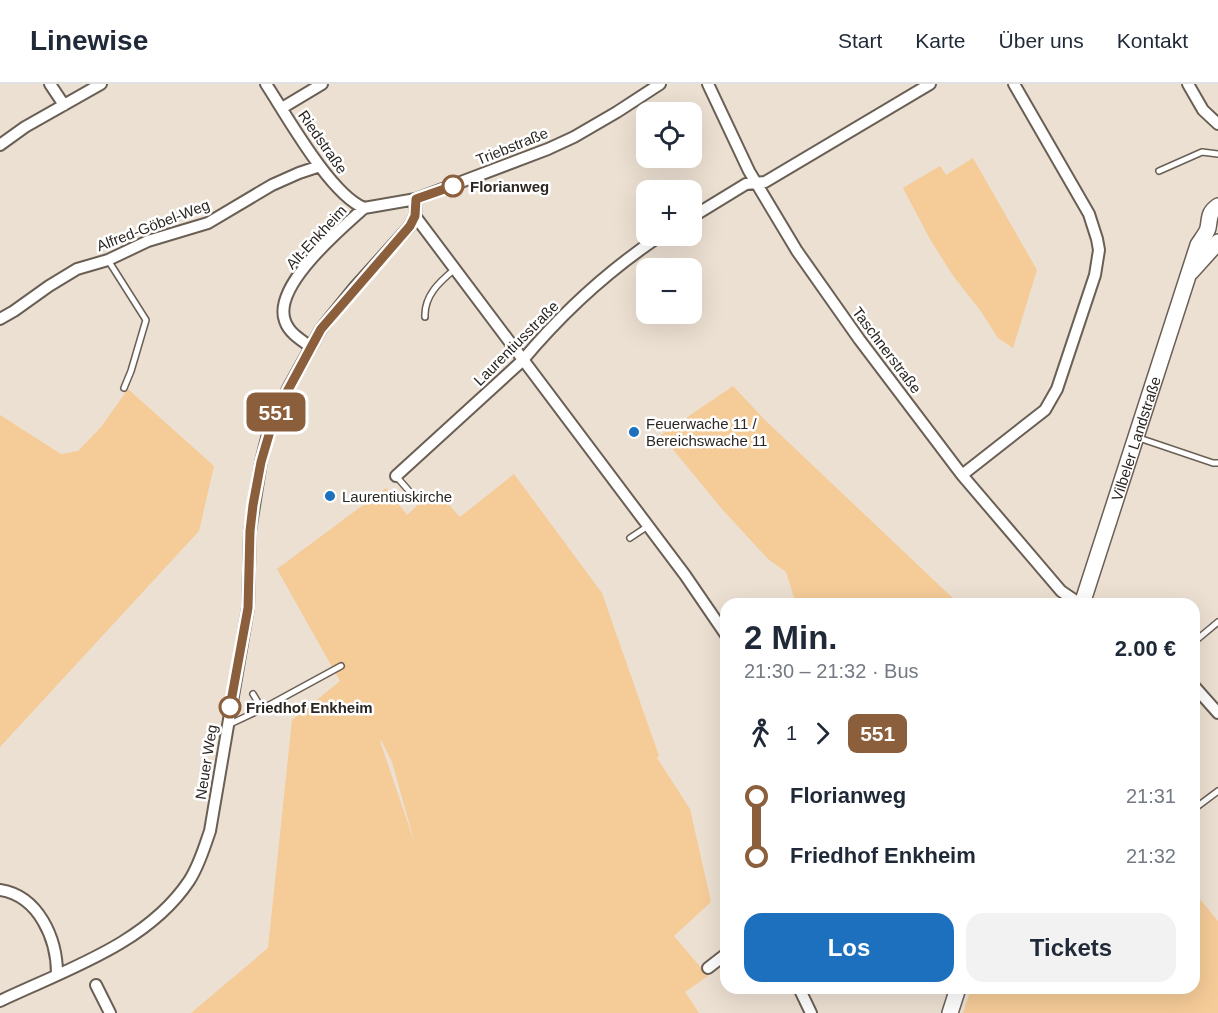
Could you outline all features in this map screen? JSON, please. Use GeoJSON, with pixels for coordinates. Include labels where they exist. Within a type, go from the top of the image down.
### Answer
{"type":"FeatureCollection","features":[{"type":"Feature","properties":{"kind":"main road","name":"Vilbeler Landstraße"},"geometry":{"type":"LineString","coordinates":[[1083,598],[1198,246],[1208,227],[1209,217],[1218,206]]}},
{"type":"Feature","properties":{"kind":"main road","name":"Vilbeler Landstraße"},"geometry":{"type":"LineString","coordinates":[[1191,272],[1218,241],[1210,233],[1208,227]]}},
{"type":"Feature","properties":{"kind":"main road"},"geometry":{"type":"LineString","coordinates":[[950,1013],[956,994]]}},
{"type":"Feature","properties":{"kind":"street"},"geometry":{"type":"LineString","coordinates":[[50,84],[64,105]]}},
{"type":"Feature","properties":{"kind":"street"},"geometry":{"type":"LineString","coordinates":[[0,145],[25,127],[101,84]]}},
{"type":"Feature","properties":{"kind":"street","name":"Riedstraße"},"geometry":{"type":"LineString","coordinates":[[266,84],[320,166],[347,198],[364,208]]}},
{"type":"Feature","properties":{"kind":"street"},"geometry":{"type":"LineString","coordinates":[[282,108],[322,84]]}},
{"type":"Feature","properties":{"kind":"street","name":"Triebstraße"},"geometry":{"type":"LineString","coordinates":[[364,208],[416,199],[574,137],[660,84]]}},
{"type":"Feature","properties":{"kind":"street","name":"Taschnerstraße"},"geometry":{"type":"LineString","coordinates":[[708,84],[756,183],[797,251],[859,339],[962,475],[1061,591],[1072,598]]}},
{"type":"Feature","properties":{"kind":"street"},"geometry":{"type":"LineString","coordinates":[[702,211],[746,184],[765,182],[930,84]]}},
{"type":"Feature","properties":{"kind":"street"},"geometry":{"type":"LineString","coordinates":[[962,475],[1040,414],[1051,402],[1097,263],[1097,239],[1089,214],[1014,84]]}},
{"type":"Feature","properties":{"kind":"street"},"geometry":{"type":"LineString","coordinates":[[1188,84],[1203,110],[1218,124]]}},
{"type":"Feature","properties":{"kind":"street","name":"Alfred-Göbel-Weg"},"geometry":{"type":"LineString","coordinates":[[0,319],[77,269],[108,260],[148,241],[208,223],[272,185],[320,166]]}},
{"type":"Feature","properties":{"kind":"street"},"geometry":{"type":"LineString","coordinates":[[416,199],[415,216],[720,625]]}},
{"type":"Feature","properties":{"kind":"street","name":"Alt-Enkheim"},"geometry":{"type":"LineString","coordinates":[[310,347],[286,324],[283,311],[287,297],[305,266],[364,208]]}},
{"type":"Feature","properties":{"kind":"street","name":"Neuer Weg"},"geometry":{"type":"LineString","coordinates":[[0,1000],[120,944],[144,927],[172,901],[190,880],[201,858],[210,831],[248,608],[250,531],[261,462],[275,414],[321,329],[410,226],[415,216]]}},
{"type":"Feature","properties":{"kind":"street","name":"Laurentiusstraße"},"geometry":{"type":"LineString","coordinates":[[396,476],[522,361],[600,280],[646,246]]}},
{"type":"Feature","properties":{"kind":"street"},"geometry":{"type":"LineString","coordinates":[[1200,693],[1218,713]]}},
{"type":"Feature","properties":{"kind":"street"},"geometry":{"type":"LineString","coordinates":[[0,890],[26,901],[40,917],[51,934],[57,960],[57,974]]}},
{"type":"Feature","properties":{"kind":"street"},"geometry":{"type":"LineString","coordinates":[[708,968],[720,959]]}},
{"type":"Feature","properties":{"kind":"street"},"geometry":{"type":"LineString","coordinates":[[96,985],[110,1013]]}},
{"type":"Feature","properties":{"kind":"street"},"geometry":{"type":"LineString","coordinates":[[802,994],[811,1013]]}},
{"type":"Feature","properties":{"kind":"lane"},"geometry":{"type":"LineString","coordinates":[[1159,171],[1202,152],[1218,154]]}},
{"type":"Feature","properties":{"kind":"lane"},"geometry":{"type":"LineString","coordinates":[[108,260],[146,320],[124,388]]}},
{"type":"Feature","properties":{"kind":"lane"},"geometry":{"type":"LineString","coordinates":[[425,317],[427,299],[454,269]]}},
{"type":"Feature","properties":{"kind":"lane"},"geometry":{"type":"LineString","coordinates":[[1137,437],[1213,463],[1218,462]]}},
{"type":"Feature","properties":{"kind":"lane"},"geometry":{"type":"LineString","coordinates":[[396,476],[416,499]]}},
{"type":"Feature","properties":{"kind":"lane"},"geometry":{"type":"LineString","coordinates":[[630,538],[648,526]]}},
{"type":"Feature","properties":{"kind":"lane"},"geometry":{"type":"LineString","coordinates":[[1200,637],[1218,622]]}},
{"type":"Feature","properties":{"kind":"lane"},"geometry":{"type":"LineString","coordinates":[[227,726],[341,666]]}},
{"type":"Feature","properties":{"kind":"lane"},"geometry":{"type":"LineString","coordinates":[[253,694],[262,709]]}},
{"type":"Feature","properties":{"kind":"lane"},"geometry":{"type":"LineString","coordinates":[[1200,804],[1218,791]]}},
{"type":"Feature","properties":{"kind":"shaded area"},"geometry":{"type":"Polygon","coordinates":[[[973,158],[1037,270],[1013,348],[998,338],[954,277],[931,241],[903,188],[940,166],[946,175],[973,158]]]}},
{"type":"Feature","properties":{"kind":"shaded area"},"geometry":{"type":"Polygon","coordinates":[[[733,386],[766,421],[953,598],[794,598],[786,572],[768,559],[722,509],[661,435],[733,386]]]}},
{"type":"Feature","properties":{"kind":"shaded area"},"geometry":{"type":"Polygon","coordinates":[[[128,389],[214,466],[199,531],[0,747],[0,415],[61,454],[78,451],[101,427],[128,389]]]}},
{"type":"Feature","properties":{"kind":"shaded area"},"geometry":{"type":"Polygon","coordinates":[[[514,474],[602,593],[659,756],[657,758],[690,809],[711,902],[674,936],[708,976],[685,992],[699,1013],[191,1013],[268,948],[292,720],[340,681],[277,569],[386,488],[407,515],[435,489],[460,517],[514,474]],[[381,740],[415,844],[392,762],[381,740]]]}},
{"type":"Feature","properties":{"kind":"shaded area"},"geometry":{"type":"Polygon","coordinates":[[[1200,899],[1218,921],[1218,1013],[963,1013],[969,994],[1200,994],[1200,899]]]}},
{"type":"Feature","properties":{"kind":"bus line","name":"551"},"geometry":{"type":"LineString","coordinates":[[230,707],[248,608],[253,505],[261,462],[275,414],[321,329],[410,226],[415,216],[416,199],[453,186]]}},
{"type":"Feature","properties":{"kind":"place","name":"Florianweg"},"geometry":{"type":"Point","coordinates":[453,186]}},
{"type":"Feature","properties":{"kind":"place","name":"Feuerwache 11 / Bereichswache 11"},"geometry":{"type":"Point","coordinates":[634,432]}},
{"type":"Feature","properties":{"kind":"place","name":"Laurentiuskirche"},"geometry":{"type":"Point","coordinates":[330,496]}},
{"type":"Feature","properties":{"kind":"place","name":"Friedhof Enkheim"},"geometry":{"type":"Point","coordinates":[230,707]}}]}
